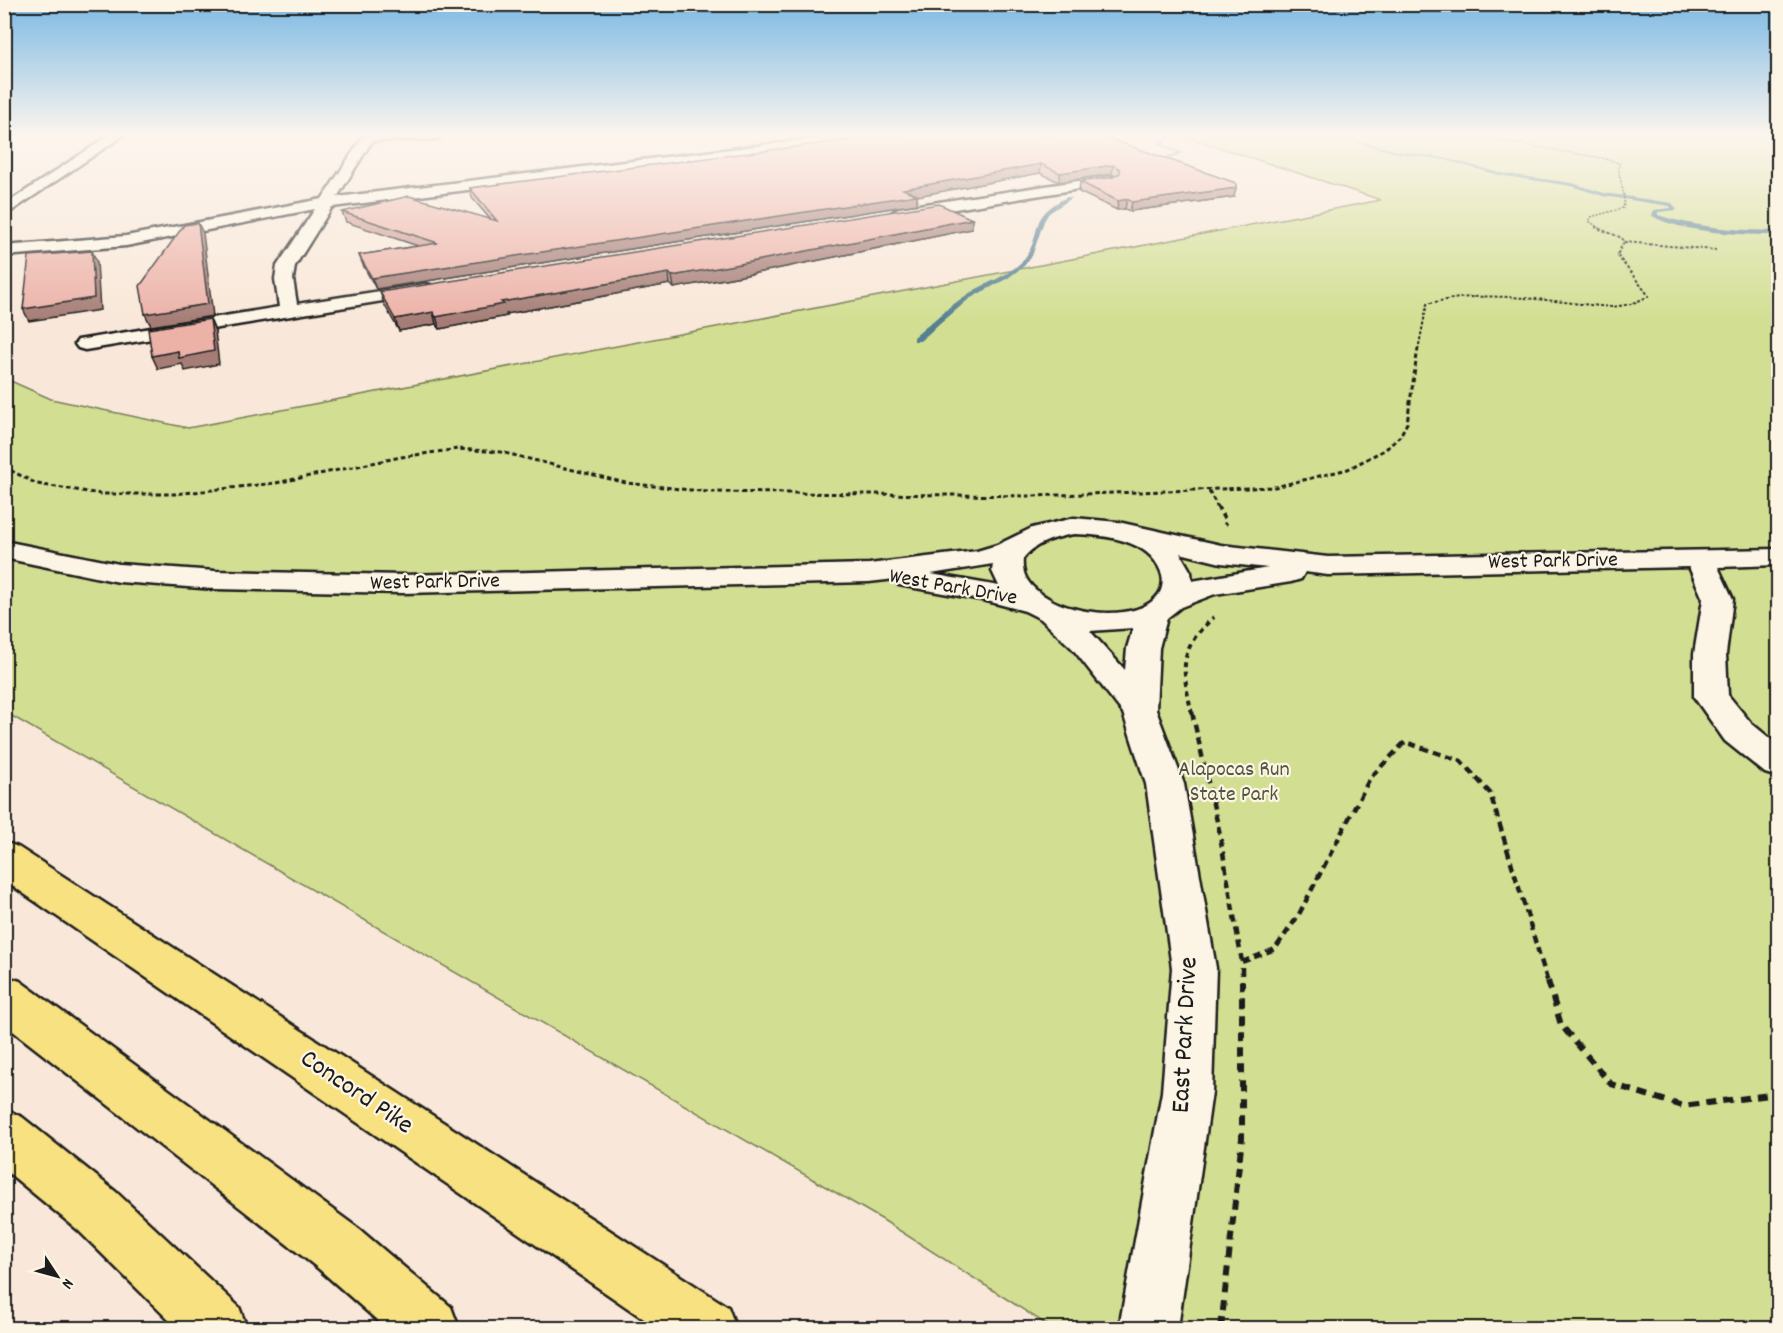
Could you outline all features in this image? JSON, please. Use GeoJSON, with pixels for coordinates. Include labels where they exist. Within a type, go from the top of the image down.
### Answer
{"type":"FeatureCollection","features":[{"type":"Feature","properties":{"kind":"main road","name":"Concord Pike"},"geometry":{"type":"LineString","coordinates":[[4,858],[707,1329]]}},
{"type":"Feature","properties":{"kind":"main road"},"geometry":{"type":"LineString","coordinates":[[4,996],[339,1249],[430,1329]]}},
{"type":"Feature","properties":{"kind":"main road"},"geometry":{"type":"LineString","coordinates":[[4,1135],[97,1211],[218,1329]]}},
{"type":"Feature","properties":{"kind":"street"},"geometry":{"type":"LineString","coordinates":[[4,212],[26,197]]}},
{"type":"Feature","properties":{"kind":"street"},"geometry":{"type":"LineString","coordinates":[[290,311],[284,279],[286,266],[331,197]]}},
{"type":"Feature","properties":{"kind":"street"},"geometry":{"type":"LineString","coordinates":[[4,251],[126,241],[221,221],[373,197]]}},
{"type":"Feature","properties":{"kind":"street"},"geometry":{"type":"LineString","coordinates":[[888,215],[1001,197]]}},
{"type":"Feature","properties":{"kind":"street"},"geometry":{"type":"LineString","coordinates":[[4,239],[221,221]]}},
{"type":"Feature","properties":{"kind":"street"},"geometry":{"type":"LineString","coordinates":[[85,344],[442,287]]}},
{"type":"Feature","properties":{"kind":"street"},"geometry":{"type":"LineString","coordinates":[[1064,527],[1094,527],[1125,533],[1147,542],[1171,562],[1178,577],[1175,592],[1162,606],[1128,620],[1097,622],[1045,609],[1020,592],[1009,572],[1010,558],[1023,541],[1037,534],[1064,527]]}},
{"type":"Feature","properties":{"kind":"street","name":"West Park Drive"},"geometry":{"type":"LineString","coordinates":[[1125,533],[1221,554],[1329,566],[1779,557]]}},
{"type":"Feature","properties":{"kind":"street","name":"West Park Drive"},"geometry":{"type":"LineString","coordinates":[[4,549],[66,564],[119,573],[215,580],[403,584],[869,573],[979,559],[1007,551],[1023,541]]}},
{"type":"Feature","properties":{"kind":"street"},"geometry":{"type":"LineString","coordinates":[[1700,559],[1718,599],[1710,654],[1711,697],[1738,732],[1779,764]]}},
{"type":"Feature","properties":{"kind":"street","name":"West Park Drive"},"geometry":{"type":"LineString","coordinates":[[1162,606],[1193,590],[1329,566]]}},
{"type":"Feature","properties":{"kind":"street","name":"West Park Drive"},"geometry":{"type":"LineString","coordinates":[[869,573],[988,592],[1045,609]]}},
{"type":"Feature","properties":{"kind":"street","name":"East Park Drive"},"geometry":{"type":"LineString","coordinates":[[1139,710],[1143,648],[1162,606]]}},
{"type":"Feature","properties":{"kind":"street","name":"East Park Drive"},"geometry":{"type":"LineString","coordinates":[[1045,609],[1084,642],[1139,710],[1165,784],[1180,868],[1194,968],[1187,1092],[1149,1329]]}},
{"type":"Feature","properties":{"kind":"path"},"geometry":{"type":"LineString","coordinates":[[1624,197],[1625,206],[1623,208],[1591,217],[1589,221],[1593,226],[1622,238],[1624,242]]}},
{"type":"Feature","properties":{"kind":"path"},"geometry":{"type":"LineString","coordinates":[[1624,242],[1716,250]]}},
{"type":"Feature","properties":{"kind":"path"},"geometry":{"type":"LineString","coordinates":[[4,467],[37,484],[101,494],[175,494],[276,483],[401,457],[458,449],[501,452],[626,483],[709,492],[1031,496],[1275,487],[1348,469],[1386,449],[1400,436],[1407,423],[1421,326],[1427,304],[1439,300],[1473,296],[1612,307],[1643,300],[1648,296],[1617,255],[1624,242]]}},
{"type":"Feature","properties":{"kind":"path"},"geometry":{"type":"LineString","coordinates":[[1242,962],[1275,950],[1298,916],[1370,778],[1405,742],[1461,761],[1490,793],[1561,1025],[1611,1084],[1683,1107],[1779,1094]]}},
{"type":"Feature","properties":{"kind":"green space","name":"Alapocas Run State Park"},"geometry":{"type":"Polygon","coordinates":[[[1372,197],[1778,197],[1778,1328],[1052,1328],[883,1220],[5,712],[4,378],[51,399],[188,428],[1381,200],[1372,197]]]}},
{"type":"Feature","properties":{"kind":"building"},"geometry":{"type":"Polygon","coordinates":[[[404,197],[413,197],[497,221],[478,197],[903,197],[372,278],[359,255],[438,243],[342,212],[404,197]]]}},
{"type":"Feature","properties":{"kind":"building"},"geometry":{"type":"Polygon","coordinates":[[[1110,197],[1168,197],[1132,202],[1127,199],[1118,201],[1110,197]]]}},
{"type":"Feature","properties":{"kind":"building"},"geometry":{"type":"Polygon","coordinates":[[[939,204],[972,219],[672,276],[669,273],[501,302],[504,304],[436,317],[433,312],[395,319],[380,292],[939,204]]]}},
{"type":"Feature","properties":{"kind":"building"},"geometry":{"type":"Polygon","coordinates":[[[198,223],[208,304],[145,314],[140,286],[184,225],[198,223]]]}},
{"type":"Feature","properties":{"kind":"building"},"geometry":{"type":"Polygon","coordinates":[[[92,251],[94,298],[23,309],[29,256],[92,251]]]}},
{"type":"Feature","properties":{"kind":"building"},"geometry":{"type":"Polygon","coordinates":[[[210,319],[214,351],[179,358],[178,351],[152,356],[148,329],[210,319]]]}},
{"type":"Feature","properties":{"kind":"waterway"},"geometry":{"type":"LineString","coordinates":[[1623,197],[1672,205],[1675,209],[1656,211],[1655,216],[1669,221],[1731,231],[1778,233]]}},
{"type":"Feature","properties":{"kind":"waterway"},"geometry":{"type":"LineString","coordinates":[[917,339],[967,298],[1022,265],[1029,256],[1046,212],[1069,198]]}}]}
